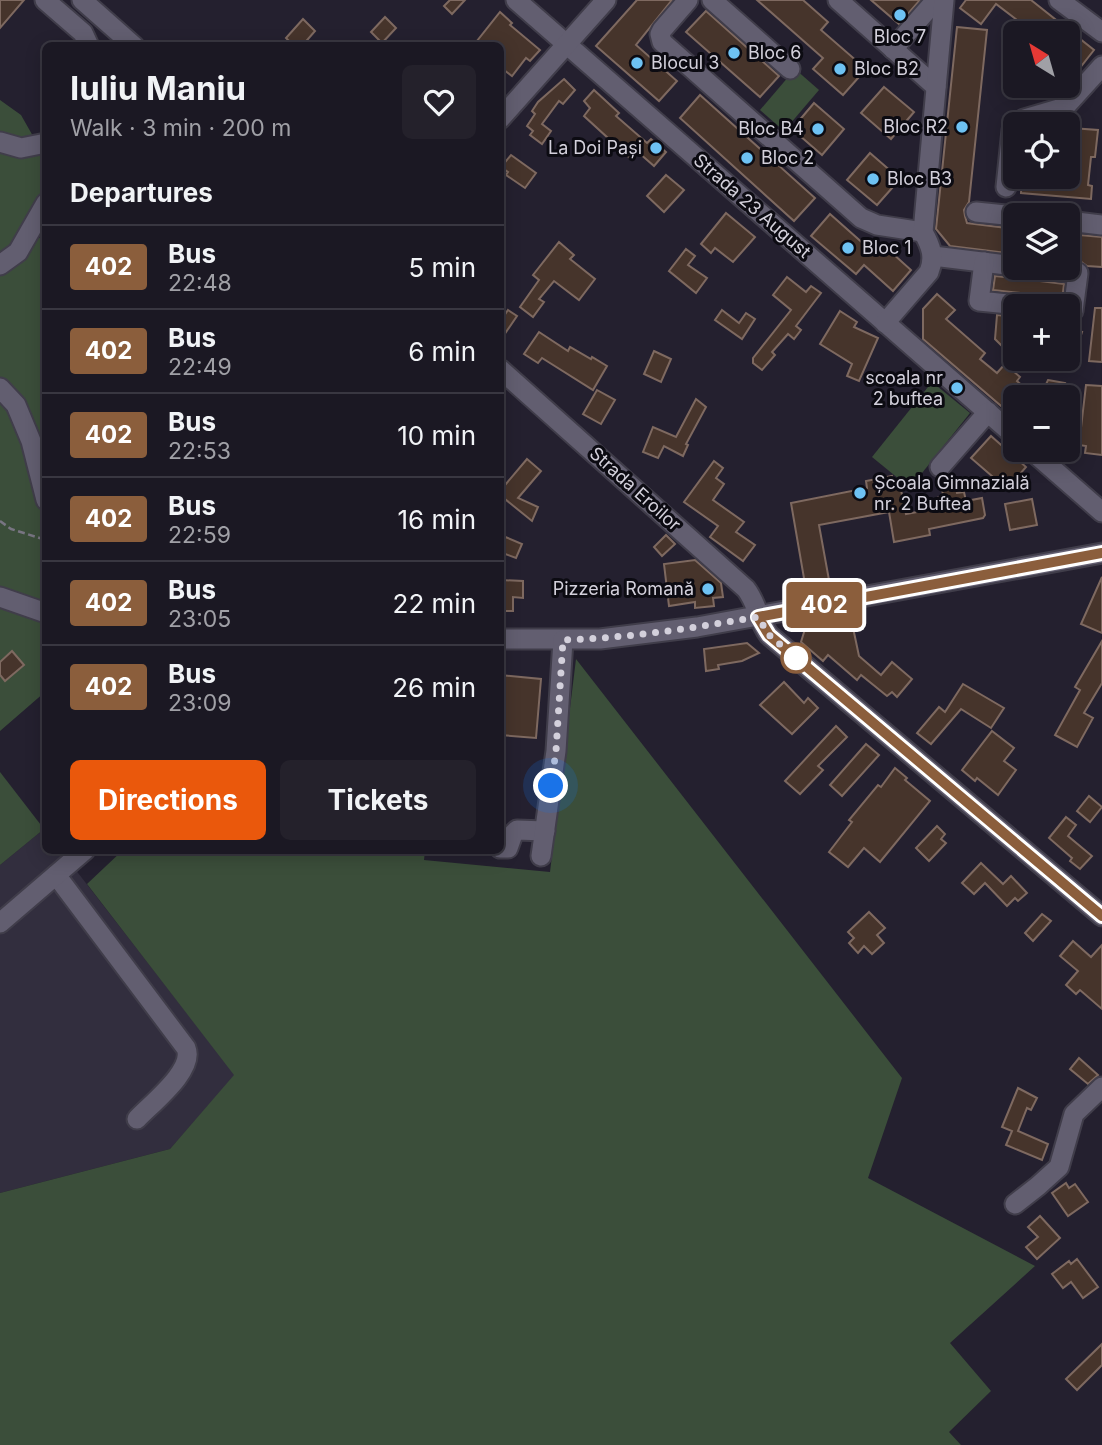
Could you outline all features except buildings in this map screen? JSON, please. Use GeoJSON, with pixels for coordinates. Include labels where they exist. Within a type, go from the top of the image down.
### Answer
{"type":"FeatureCollection","features":[{"type":"Feature","properties":{"kind":"street"},"geometry":{"type":"LineString","coordinates":[[46,0],[88,42]]}},
{"type":"Feature","properties":{"kind":"street"},"geometry":{"type":"LineString","coordinates":[[82,0],[129,42]]}},
{"type":"Feature","properties":{"kind":"street","name":"Strada 23 August"},"geometry":{"type":"LineString","coordinates":[[516,0],[1003,425]]}},
{"type":"Feature","properties":{"kind":"street"},"geometry":{"type":"LineString","coordinates":[[504,116],[606,0]]}},
{"type":"Feature","properties":{"kind":"street"},"geometry":{"type":"LineString","coordinates":[[688,0],[662,30],[662,42],[861,218],[877,225],[923,232]]}},
{"type":"Feature","properties":{"kind":"street"},"geometry":{"type":"LineString","coordinates":[[712,0],[790,69]]}},
{"type":"Feature","properties":{"kind":"street"},"geometry":{"type":"LineString","coordinates":[[838,0],[936,87]]}},
{"type":"Feature","properties":{"kind":"street"},"geometry":{"type":"LineString","coordinates":[[893,49],[936,0]]}},
{"type":"Feature","properties":{"kind":"street"},"geometry":{"type":"LineString","coordinates":[[886,323],[929,272],[933,256],[932,248],[923,232],[944,0]]}},
{"type":"Feature","properties":{"kind":"street"},"geometry":{"type":"LineString","coordinates":[[1059,0],[1102,32]]}},
{"type":"Feature","properties":{"kind":"street"},"geometry":{"type":"LineString","coordinates":[[90,42],[111,26]]}},
{"type":"Feature","properties":{"kind":"street"},"geometry":{"type":"LineString","coordinates":[[1048,112],[1065,107],[1102,66]]}},
{"type":"Feature","properties":{"kind":"street"},"geometry":{"type":"LineString","coordinates":[[0,142],[21,148],[42,144]]}},
{"type":"Feature","properties":{"kind":"street"},"geometry":{"type":"LineString","coordinates":[[0,265],[18,252],[42,210]]}},
{"type":"Feature","properties":{"kind":"street"},"geometry":{"type":"LineString","coordinates":[[976,212],[1003,215]]}},
{"type":"Feature","properties":{"kind":"street"},"geometry":{"type":"LineString","coordinates":[[1080,222],[1102,225]]}},
{"type":"Feature","properties":{"kind":"street"},"geometry":{"type":"LineString","coordinates":[[933,256],[1003,264]]}},
{"type":"Feature","properties":{"kind":"street"},"geometry":{"type":"LineString","coordinates":[[984,262],[979,301],[1003,303]]}},
{"type":"Feature","properties":{"kind":"street","name":"Strada Eroilor"},"geometry":{"type":"LineString","coordinates":[[504,373],[746,589],[769,635],[1102,916]]}},
{"type":"Feature","properties":{"kind":"street"},"geometry":{"type":"LineString","coordinates":[[0,388],[16,405],[31,441],[42,484]]}},
{"type":"Feature","properties":{"kind":"street"},"geometry":{"type":"LineString","coordinates":[[940,467],[988,412]]}},
{"type":"Feature","properties":{"kind":"street"},"geometry":{"type":"LineString","coordinates":[[1045,462],[1102,512]]}},
{"type":"Feature","properties":{"kind":"street"},"geometry":{"type":"LineString","coordinates":[[504,639],[600,639],[643,635],[758,617],[1102,553]]}},
{"type":"Feature","properties":{"kind":"street"},"geometry":{"type":"LineString","coordinates":[[0,597],[42,611]]}},
{"type":"Feature","properties":{"kind":"street"},"geometry":{"type":"LineString","coordinates":[[541,856],[556,751],[563,640]]}},
{"type":"Feature","properties":{"kind":"street"},"geometry":{"type":"LineString","coordinates":[[504,848],[508,848],[517,830],[545,831]]}},
{"type":"Feature","properties":{"kind":"street"},"geometry":{"type":"LineString","coordinates":[[0,923],[80,854]]}},
{"type":"Feature","properties":{"kind":"street"},"geometry":{"type":"LineString","coordinates":[[56,875],[188,1054],[184,1070],[137,1119]]}},
{"type":"Feature","properties":{"kind":"street"},"geometry":{"type":"LineString","coordinates":[[1015,1204],[1059,1167],[1074,1114],[1102,1087]]}},
{"type":"Feature","properties":{"kind":"path"},"geometry":{"type":"LineString","coordinates":[[0,521],[10,529],[42,539]]}},
{"type":"Feature","properties":{"kind":"shaded area"},"geometry":{"type":"Polygon","coordinates":[[[42,831],[42,854],[63,854],[235,1075],[170,1149],[0,1193],[0,865],[42,831]]]}},
{"type":"Feature","properties":{"kind":"green space"},"geometry":{"type":"Polygon","coordinates":[[[795,69],[819,90],[784,131],[760,110],[795,69]]]}},
{"type":"Feature","properties":{"kind":"green space"},"geometry":{"type":"Polygon","coordinates":[[[0,100],[21,115],[42,152],[42,196],[36,235],[42,240],[42,695],[0,731],[0,100]]]}},
{"type":"Feature","properties":{"kind":"green space"},"geometry":{"type":"Polygon","coordinates":[[[932,382],[970,413],[910,488],[872,457],[932,382]]]}},
{"type":"Feature","properties":{"kind":"green space"},"geometry":{"type":"Polygon","coordinates":[[[576,659],[902,1078],[868,1178],[1035,1266],[950,1343],[991,1391],[949,1432],[961,1445],[0,1445],[0,1193],[170,1149],[234,1075],[87,884],[119,854],[425,854],[424,860],[550,872],[576,659]]]}},
{"type":"Feature","properties":{"kind":"green space"},"geometry":{"type":"Polygon","coordinates":[[[0,772],[42,826],[42,831],[0,865],[0,772]]]}},
{"type":"Feature","properties":{"kind":"bus line","name":"402"},"geometry":{"type":"LineString","coordinates":[[1102,553],[758,617],[769,635],[1102,916]]}},
{"type":"Feature","properties":{"kind":"place","name":"Bloc 7"},"geometry":{"type":"Point","coordinates":[900,15]}},
{"type":"Feature","properties":{"kind":"place","name":"Bloc 6"},"geometry":{"type":"Point","coordinates":[734,53]}},
{"type":"Feature","properties":{"kind":"place","name":"Blocul 3"},"geometry":{"type":"Point","coordinates":[637,63]}},
{"type":"Feature","properties":{"kind":"place","name":"Bloc B2"},"geometry":{"type":"Point","coordinates":[840,69]}},
{"type":"Feature","properties":{"kind":"place","name":"Bloc R2"},"geometry":{"type":"Point","coordinates":[962,127]}},
{"type":"Feature","properties":{"kind":"place","name":"Bloc B4"},"geometry":{"type":"Point","coordinates":[818,129]}},
{"type":"Feature","properties":{"kind":"place","name":"La Doi Pași"},"geometry":{"type":"Point","coordinates":[656,148]}},
{"type":"Feature","properties":{"kind":"place","name":"Bloc 2"},"geometry":{"type":"Point","coordinates":[747,158]}},
{"type":"Feature","properties":{"kind":"place","name":"Bloc B3"},"geometry":{"type":"Point","coordinates":[873,179]}},
{"type":"Feature","properties":{"kind":"place","name":"Bloc 1"},"geometry":{"type":"Point","coordinates":[848,248]}},
{"type":"Feature","properties":{"kind":"place","name":"scoala nr 2 buftea"},"geometry":{"type":"Point","coordinates":[957,388]}},
{"type":"Feature","properties":{"kind":"place","name":"Școala Gimnazială nr. 2 Buftea"},"geometry":{"type":"Point","coordinates":[860,493]}},
{"type":"Feature","properties":{"kind":"place","name":"Pizzeria Romană"},"geometry":{"type":"Point","coordinates":[708,589]}},
{"type":"Feature","properties":{"kind":"route"},"geometry":{"type":"LineString","coordinates":[[551,786],[556,751],[563,640],[643,635],[758,617],[769,635],[801,662],[796,658]]}}]}
